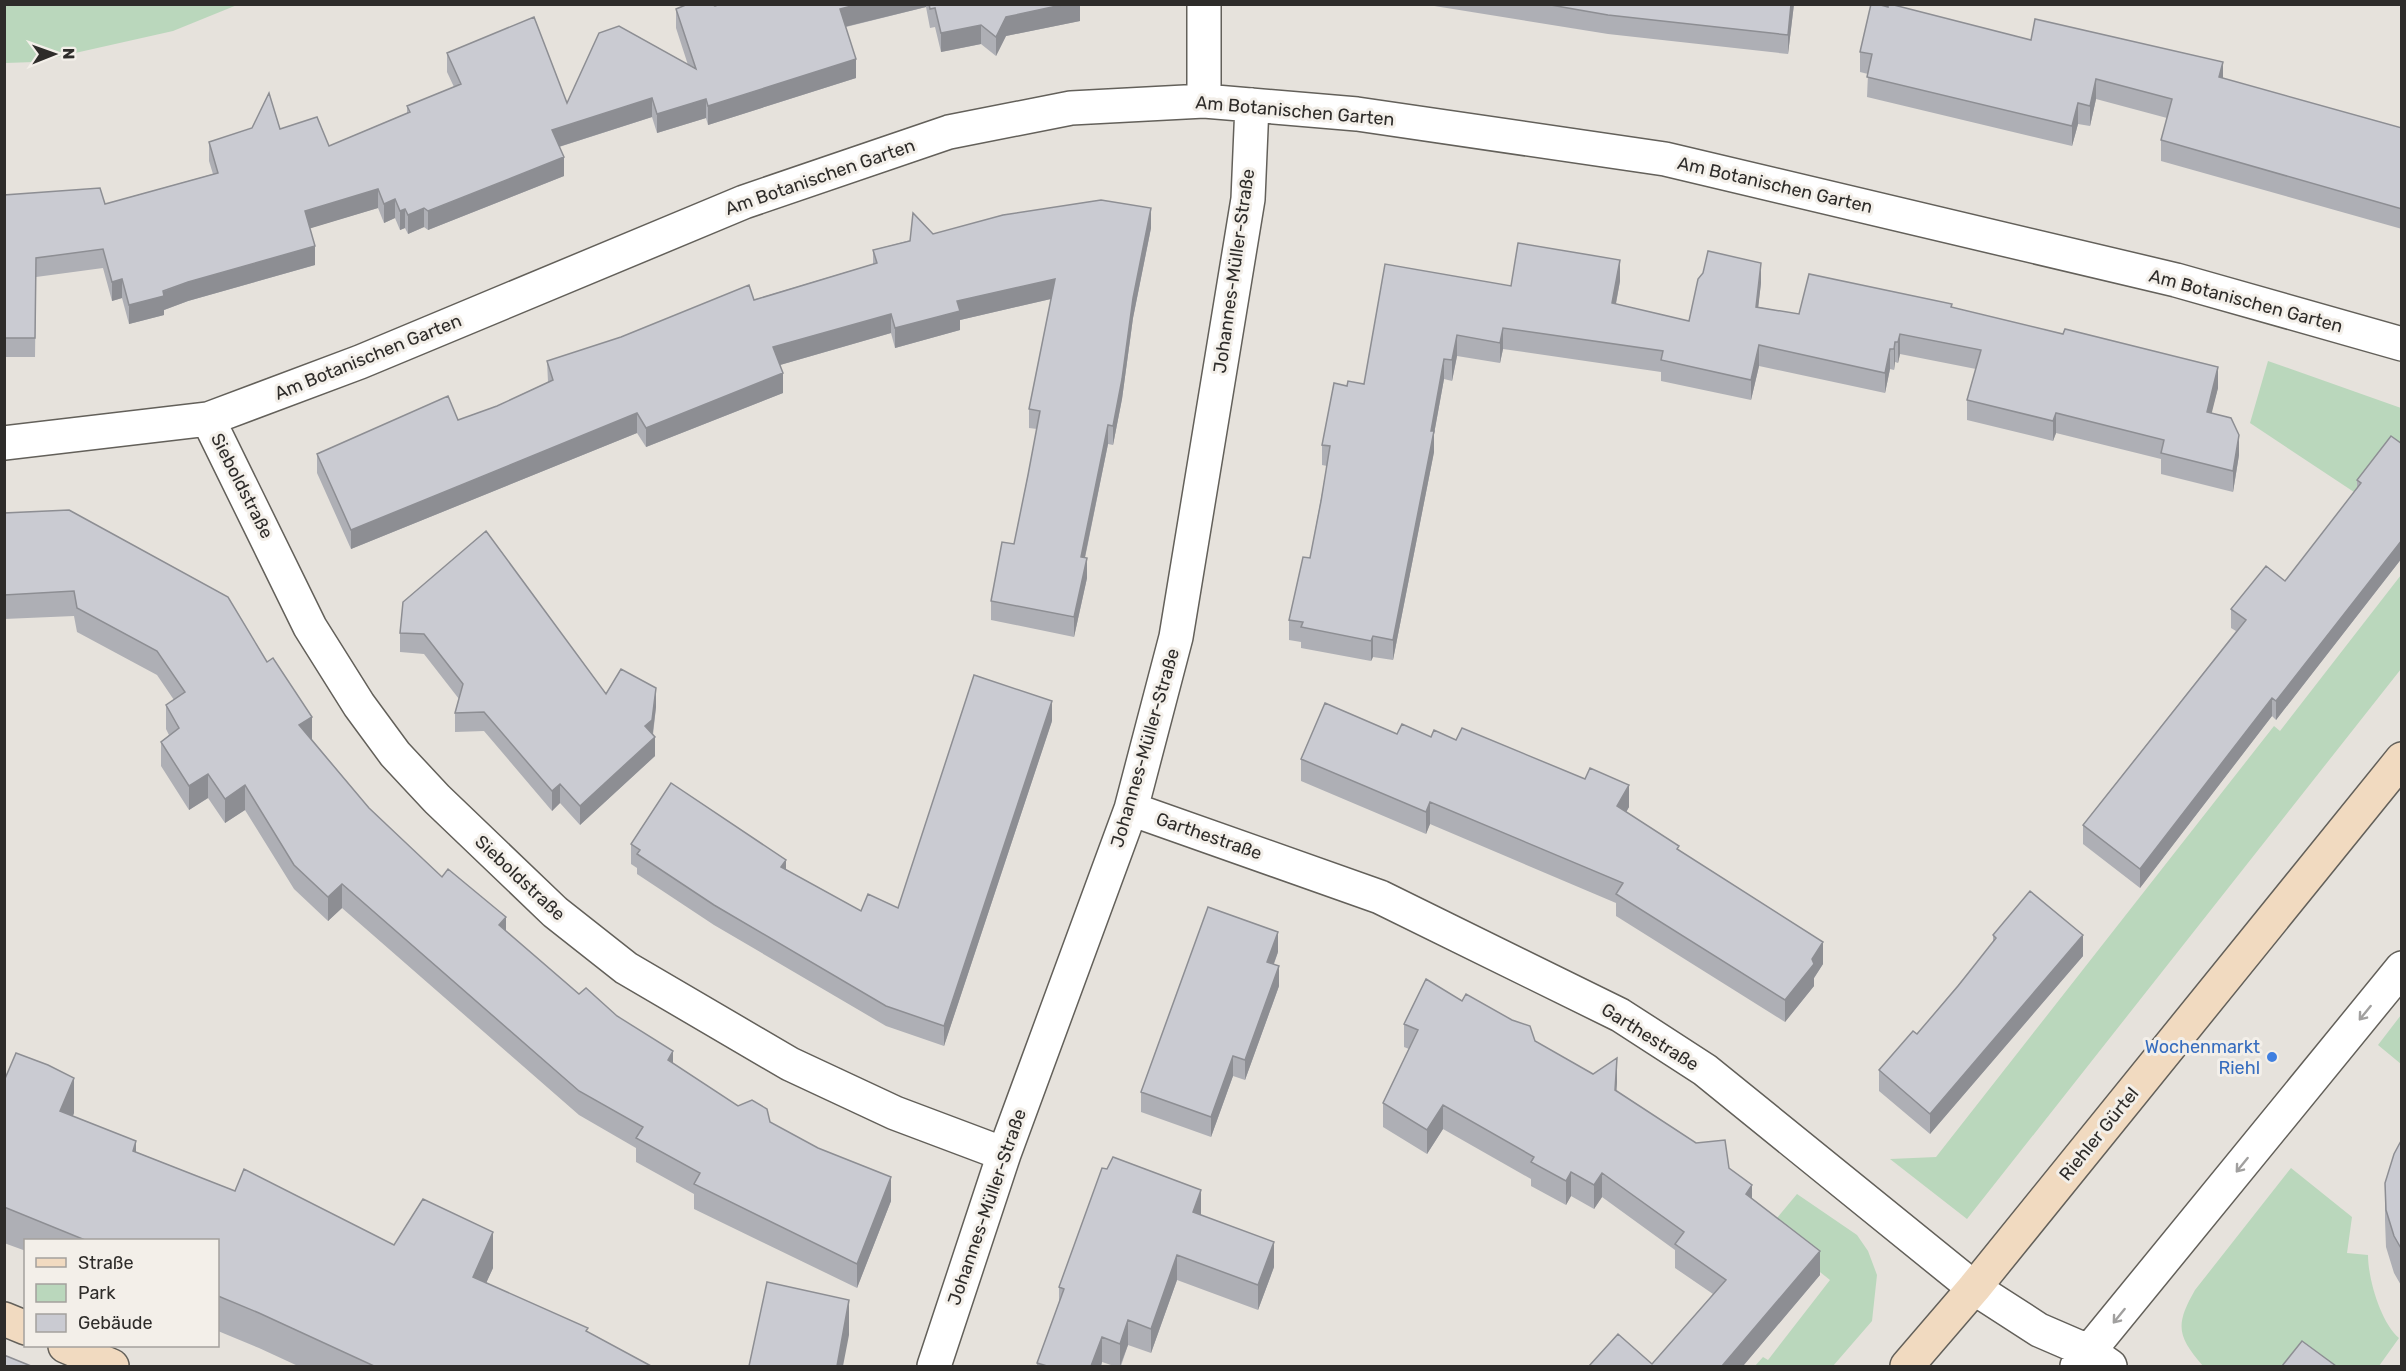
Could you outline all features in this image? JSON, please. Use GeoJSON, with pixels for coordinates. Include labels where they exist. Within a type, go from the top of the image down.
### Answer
{"type":"FeatureCollection","features":[{"type":"Feature","properties":{"kind":"street"},"geometry":{"type":"LineString","coordinates":[[1204,4],[1204,101]]}},
{"type":"Feature","properties":{"kind":"street","name":"Am Botanischen Garten"},"geometry":{"type":"LineString","coordinates":[[4,443],[208,419],[360,362],[744,202],[949,132],[1071,108],[1204,101],[1357,114],[1665,159],[2176,280],[2402,344]]}},
{"type":"Feature","properties":{"kind":"street","name":"Johannes-Müller-Straße"},"geometry":{"type":"LineString","coordinates":[[934,1366],[1004,1154],[1131,809],[1176,637],[1248,199],[1252,105]]}},
{"type":"Feature","properties":{"kind":"street","name":"Sieboldstraße"},"geometry":{"type":"LineString","coordinates":[[208,419],[310,627],[359,705],[395,754],[555,912],[626,968],[790,1064],[895,1113],[1004,1154]]}},
{"type":"Feature","properties":{"kind":"street","name":"Riehler Gürtel"},"geometry":{"type":"LineString","coordinates":[[1907,1366],[1974,1288],[2402,759]]}},
{"type":"Feature","properties":{"kind":"street","name":"Garthestraße"},"geometry":{"type":"LineString","coordinates":[[1131,809],[1380,897],[1620,1015],[1714,1077],[1974,1288],[2038,1330],[2093,1362]]}},
{"type":"Feature","properties":{"kind":"street"},"geometry":{"type":"LineString","coordinates":[[2093,1362],[2402,968]]}},
{"type":"Feature","properties":{"kind":"street"},"geometry":{"type":"LineString","coordinates":[[4,1319],[24,1327]]}},
{"type":"Feature","properties":{"kind":"street"},"geometry":{"type":"LineString","coordinates":[[67,1347],[112,1366]]}},
{"type":"Feature","properties":{"kind":"green space"},"geometry":{"type":"Polygon","coordinates":[[[5,4],[237,5],[173,31],[35,62],[5,63],[5,4]]]}},
{"type":"Feature","properties":{"kind":"green space"},"geometry":{"type":"Polygon","coordinates":[[[2268,361],[2401,408],[2401,448],[2395,443],[2354,492],[2250,423],[2268,361]]]}},
{"type":"Feature","properties":{"kind":"green space"},"geometry":{"type":"Polygon","coordinates":[[[2401,575],[2401,669],[1967,1219],[1890,1159],[1936,1157],[2274,726],[2280,731],[2401,575]]]}},
{"type":"Feature","properties":{"kind":"green space"},"geometry":{"type":"Polygon","coordinates":[[[2401,1015],[2401,1064],[2378,1045],[2401,1015]]]}},
{"type":"Feature","properties":{"kind":"green space"},"geometry":{"type":"Polygon","coordinates":[[[2291,1168],[2352,1217],[2347,1253],[2368,1255],[2370,1276],[2381,1311],[2392,1331],[2399,1338],[2379,1366],[2203,1366],[2194,1356],[2184,1338],[2182,1322],[2184,1312],[2195,1290],[2291,1168]]]}},
{"type":"Feature","properties":{"kind":"green space"},"geometry":{"type":"Polygon","coordinates":[[[1797,1194],[1857,1235],[1868,1251],[1877,1275],[1872,1321],[1833,1366],[1755,1366],[1763,1357],[1768,1360],[1830,1280],[1767,1230],[1797,1194]]]}},
{"type":"Feature","properties":{"kind":"building"},"geometry":{"type":"Polygon","coordinates":[[[688,4],[715,6],[721,4],[859,4],[840,9],[856,59],[708,106],[706,99],[657,114],[652,98],[552,130],[564,157],[428,211],[424,208],[408,215],[405,209],[400,211],[395,199],[384,204],[378,189],[305,211],[315,246],[188,282],[163,291],[164,296],[129,305],[122,279],[112,282],[103,249],[36,258],[35,338],[4,338],[4,195],[100,188],[105,204],[218,173],[209,142],[252,128],[269,93],[280,129],[317,117],[329,146],[410,112],[407,106],[461,84],[447,53],[534,17],[567,103],[599,33],[619,26],[696,69],[676,9],[688,4]]]}},
{"type":"Feature","properties":{"kind":"building"},"geometry":{"type":"Polygon","coordinates":[[[929,4],[1066,4],[1006,17],[996,37],[981,25],[941,33],[935,8],[930,9],[929,4]]]}},
{"type":"Feature","properties":{"kind":"building"},"geometry":{"type":"Polygon","coordinates":[[[1545,4],[1791,4],[1788,35],[1608,15],[1545,4]]]}},
{"type":"Feature","properties":{"kind":"building"},"geometry":{"type":"Polygon","coordinates":[[[1871,4],[1888,7],[1890,4],[2031,40],[2035,19],[2223,62],[2219,77],[2402,128],[2402,209],[2161,140],[2172,99],[2096,79],[2090,106],[2078,103],[2072,126],[1867,77],[1872,54],[1860,52],[1871,4]]]}},
{"type":"Feature","properties":{"kind":"building"},"geometry":{"type":"Polygon","coordinates":[[[1101,200],[1151,208],[1133,298],[1113,426],[1108,425],[1081,557],[1087,558],[1074,617],[991,601],[1002,542],[1014,544],[1028,475],[1040,411],[1029,409],[1055,279],[957,301],[960,311],[895,328],[891,314],[773,347],[783,373],[646,428],[637,413],[351,530],[317,454],[448,396],[458,420],[497,406],[553,380],[547,361],[621,337],[749,285],[754,300],[877,263],[873,250],[910,241],[913,213],[933,234],[1003,215],[1101,200]]]}},
{"type":"Feature","properties":{"kind":"building"},"geometry":{"type":"Polygon","coordinates":[[[1518,243],[1620,260],[1612,303],[1689,321],[1698,279],[1703,273],[1708,251],[1761,263],[1756,307],[1799,314],[1809,274],[1952,304],[1951,307],[2063,334],[2065,329],[2218,367],[2207,412],[2231,418],[2239,435],[2233,471],[2161,453],[2164,440],[2056,413],[2053,421],[1967,400],[1981,350],[1900,334],[1894,349],[1890,349],[1885,373],[1759,345],[1751,380],[1661,360],[1663,351],[1503,328],[1500,343],[1457,335],[1452,360],[1444,359],[1431,431],[1434,431],[1393,640],[1373,636],[1371,641],[1301,627],[1303,622],[1289,620],[1303,557],[1310,558],[1321,501],[1330,446],[1322,445],[1334,383],[1347,386],[1348,381],[1364,384],[1385,264],[1511,286],[1518,243]]]}},
{"type":"Feature","properties":{"kind":"building"},"geometry":{"type":"Polygon","coordinates":[[[2391,436],[2402,444],[2402,540],[2276,701],[2272,698],[2140,869],[2083,825],[2246,620],[2231,609],[2266,566],[2285,581],[2361,483],[2357,480],[2391,436]]]}},
{"type":"Feature","properties":{"kind":"building"},"geometry":{"type":"Polygon","coordinates":[[[69,510],[228,597],[267,662],[273,658],[312,717],[299,725],[369,808],[442,877],[448,869],[506,917],[499,925],[579,994],[586,988],[617,1016],[673,1051],[668,1060],[738,1106],[752,1100],[767,1109],[770,1122],[818,1148],[891,1177],[857,1264],[694,1184],[700,1173],[636,1138],[643,1127],[579,1091],[342,884],[328,897],[294,865],[245,785],[225,799],[208,774],[189,786],[161,742],[179,728],[166,705],[185,692],[157,651],[77,608],[74,591],[4,595],[4,513],[69,510]]]}},
{"type":"Feature","properties":{"kind":"building"},"geometry":{"type":"Polygon","coordinates":[[[486,531],[606,694],[621,669],[656,688],[652,720],[645,726],[655,737],[580,806],[560,784],[552,791],[484,712],[455,713],[463,684],[424,634],[400,633],[403,602],[486,531]]]}},
{"type":"Feature","properties":{"kind":"building"},"geometry":{"type":"Polygon","coordinates":[[[974,675],[1052,701],[944,1026],[886,1006],[714,905],[637,854],[640,850],[631,844],[671,783],[786,860],[781,867],[861,911],[868,894],[898,908],[974,675]]]}},
{"type":"Feature","properties":{"kind":"building"},"geometry":{"type":"Polygon","coordinates":[[[1325,703],[1397,734],[1402,724],[1431,737],[1434,730],[1456,740],[1462,728],[1585,779],[1590,768],[1629,785],[1617,806],[1679,846],[1677,849],[1823,942],[1812,959],[1814,964],[1785,1000],[1616,894],[1623,883],[1430,802],[1426,812],[1301,759],[1325,703]]]}},
{"type":"Feature","properties":{"kind":"building"},"geometry":{"type":"Polygon","coordinates":[[[2030,891],[2083,935],[1930,1114],[1879,1070],[1913,1031],[1917,1034],[1958,986],[1996,938],[1993,935],[2030,891]]]}},
{"type":"Feature","properties":{"kind":"building"},"geometry":{"type":"Polygon","coordinates":[[[1208,907],[1278,932],[1267,962],[1279,966],[1245,1060],[1233,1056],[1211,1117],[1141,1092],[1208,907]]]}},
{"type":"Feature","properties":{"kind":"building"},"geometry":{"type":"Polygon","coordinates":[[[1426,979],[1462,1001],[1466,994],[1512,1020],[1530,1026],[1535,1041],[1593,1074],[1617,1058],[1615,1090],[1696,1143],[1725,1140],[1729,1168],[1752,1185],[1746,1194],[1820,1251],[1722,1366],[1589,1366],[1618,1334],[1652,1364],[1726,1280],[1675,1244],[1684,1232],[1602,1173],[1594,1185],[1571,1172],[1566,1181],[1531,1162],[1534,1157],[1443,1105],[1427,1130],[1383,1103],[1418,1030],[1404,1024],[1426,979]]]}},
{"type":"Feature","properties":{"kind":"building"},"geometry":{"type":"Polygon","coordinates":[[[16,1053],[48,1065],[74,1078],[60,1111],[136,1141],[133,1151],[235,1191],[244,1169],[394,1245],[423,1199],[493,1232],[473,1277],[588,1328],[586,1331],[651,1366],[374,1366],[219,1296],[219,1239],[83,1239],[4,1207],[4,1081],[16,1053]]]}},
{"type":"Feature","properties":{"kind":"building"},"geometry":{"type":"Polygon","coordinates":[[[2402,1139],[2402,1250],[2394,1236],[2386,1210],[2385,1183],[2394,1154],[2402,1139]]]}},
{"type":"Feature","properties":{"kind":"building"},"geometry":{"type":"Polygon","coordinates":[[[1113,1157],[1201,1190],[1193,1212],[1274,1242],[1258,1285],[1177,1255],[1151,1329],[1128,1320],[1120,1344],[1102,1337],[1091,1366],[1047,1366],[1037,1363],[1064,1289],[1059,1287],[1102,1168],[1107,1169],[1113,1157]]]}},
{"type":"Feature","properties":{"kind":"building"},"geometry":{"type":"Polygon","coordinates":[[[767,1282],[849,1300],[837,1366],[749,1366],[767,1282]]]}},
{"type":"Feature","properties":{"kind":"building"},"geometry":{"type":"Polygon","coordinates":[[[2302,1341],[2336,1366],[2282,1366],[2302,1341]]]}},
{"type":"Feature","properties":{"kind":"building"},"geometry":{"type":"Polygon","coordinates":[[[4,1355],[31,1366],[4,1366],[4,1355]]]}},
{"type":"Feature","properties":{"kind":"place","name":"Wochenmarkt Riehl"},"geometry":{"type":"Point","coordinates":[2272,1057]}}]}
